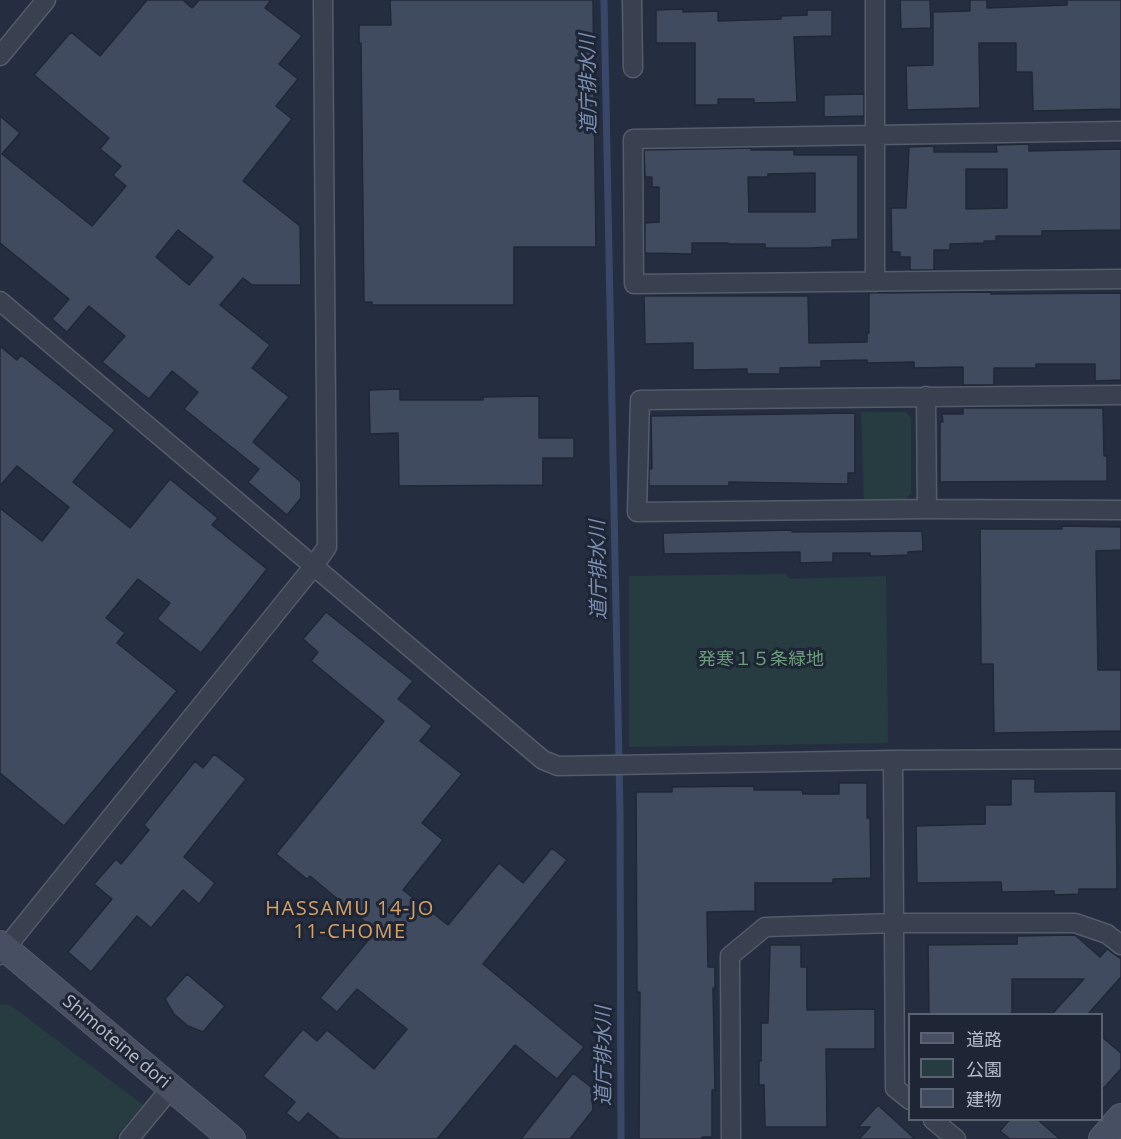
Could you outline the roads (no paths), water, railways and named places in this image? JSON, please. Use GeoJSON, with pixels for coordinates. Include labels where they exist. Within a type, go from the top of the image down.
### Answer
{"type":"FeatureCollection","features":[{"type":"Feature","properties":{"kind":"main road","name":"Shimoteine dori"},"geometry":{"type":"LineString","coordinates":[[2,949],[232,1139]]}},
{"type":"Feature","properties":{"kind":"main road"},"geometry":{"type":"LineString","coordinates":[[1102,1139],[1121,1117]]}},
{"type":"Feature","properties":{"kind":"street"},"geometry":{"type":"LineString","coordinates":[[0,56],[46,0]]}},
{"type":"Feature","properties":{"kind":"street"},"geometry":{"type":"LineString","coordinates":[[2,949],[327,547],[323,0]]}},
{"type":"Feature","properties":{"kind":"street"},"geometry":{"type":"LineString","coordinates":[[632,0],[633,68]]}},
{"type":"Feature","properties":{"kind":"street"},"geometry":{"type":"LineString","coordinates":[[875,0],[875,282]]}},
{"type":"Feature","properties":{"kind":"street"},"geometry":{"type":"LineString","coordinates":[[1121,131],[633,140],[634,284],[1121,279]]}},
{"type":"Feature","properties":{"kind":"street"},"geometry":{"type":"LineString","coordinates":[[0,301],[543,760],[558,766],[634,763],[1121,759]]}},
{"type":"Feature","properties":{"kind":"street"},"geometry":{"type":"LineString","coordinates":[[1121,395],[640,400],[637,512],[927,509],[1121,510]]}},
{"type":"Feature","properties":{"kind":"street"},"geometry":{"type":"LineString","coordinates":[[926,396],[927,509]]}},
{"type":"Feature","properties":{"kind":"street"},"geometry":{"type":"LineString","coordinates":[[893,760],[895,1088],[908,1099]]}},
{"type":"Feature","properties":{"kind":"street"},"geometry":{"type":"LineString","coordinates":[[731,1139],[730,956],[765,927],[894,923],[1075,923],[1107,934],[1121,945]]}},
{"type":"Feature","properties":{"kind":"street"},"geometry":{"type":"LineString","coordinates":[[129,1139],[171,1088]]}},
{"type":"Feature","properties":{"kind":"street"},"geometry":{"type":"LineString","coordinates":[[935,1121],[957,1139]]}},
{"type":"Feature","properties":{"kind":"waterway","name":"道庁排水川"},"geometry":{"type":"LineString","coordinates":[[604,0],[620,812],[621,1139]]}},
{"type":"Feature","properties":{"kind":"district","name":"HASSAMU 14-JO 11-CHOME"},"geometry":{"type":"Point","coordinates":[350,920]}},
{"type":"Feature","properties":{"kind":"park label","name":"発寒１５条緑地"},"geometry":{"type":"Point","coordinates":[761,660]}}]}
